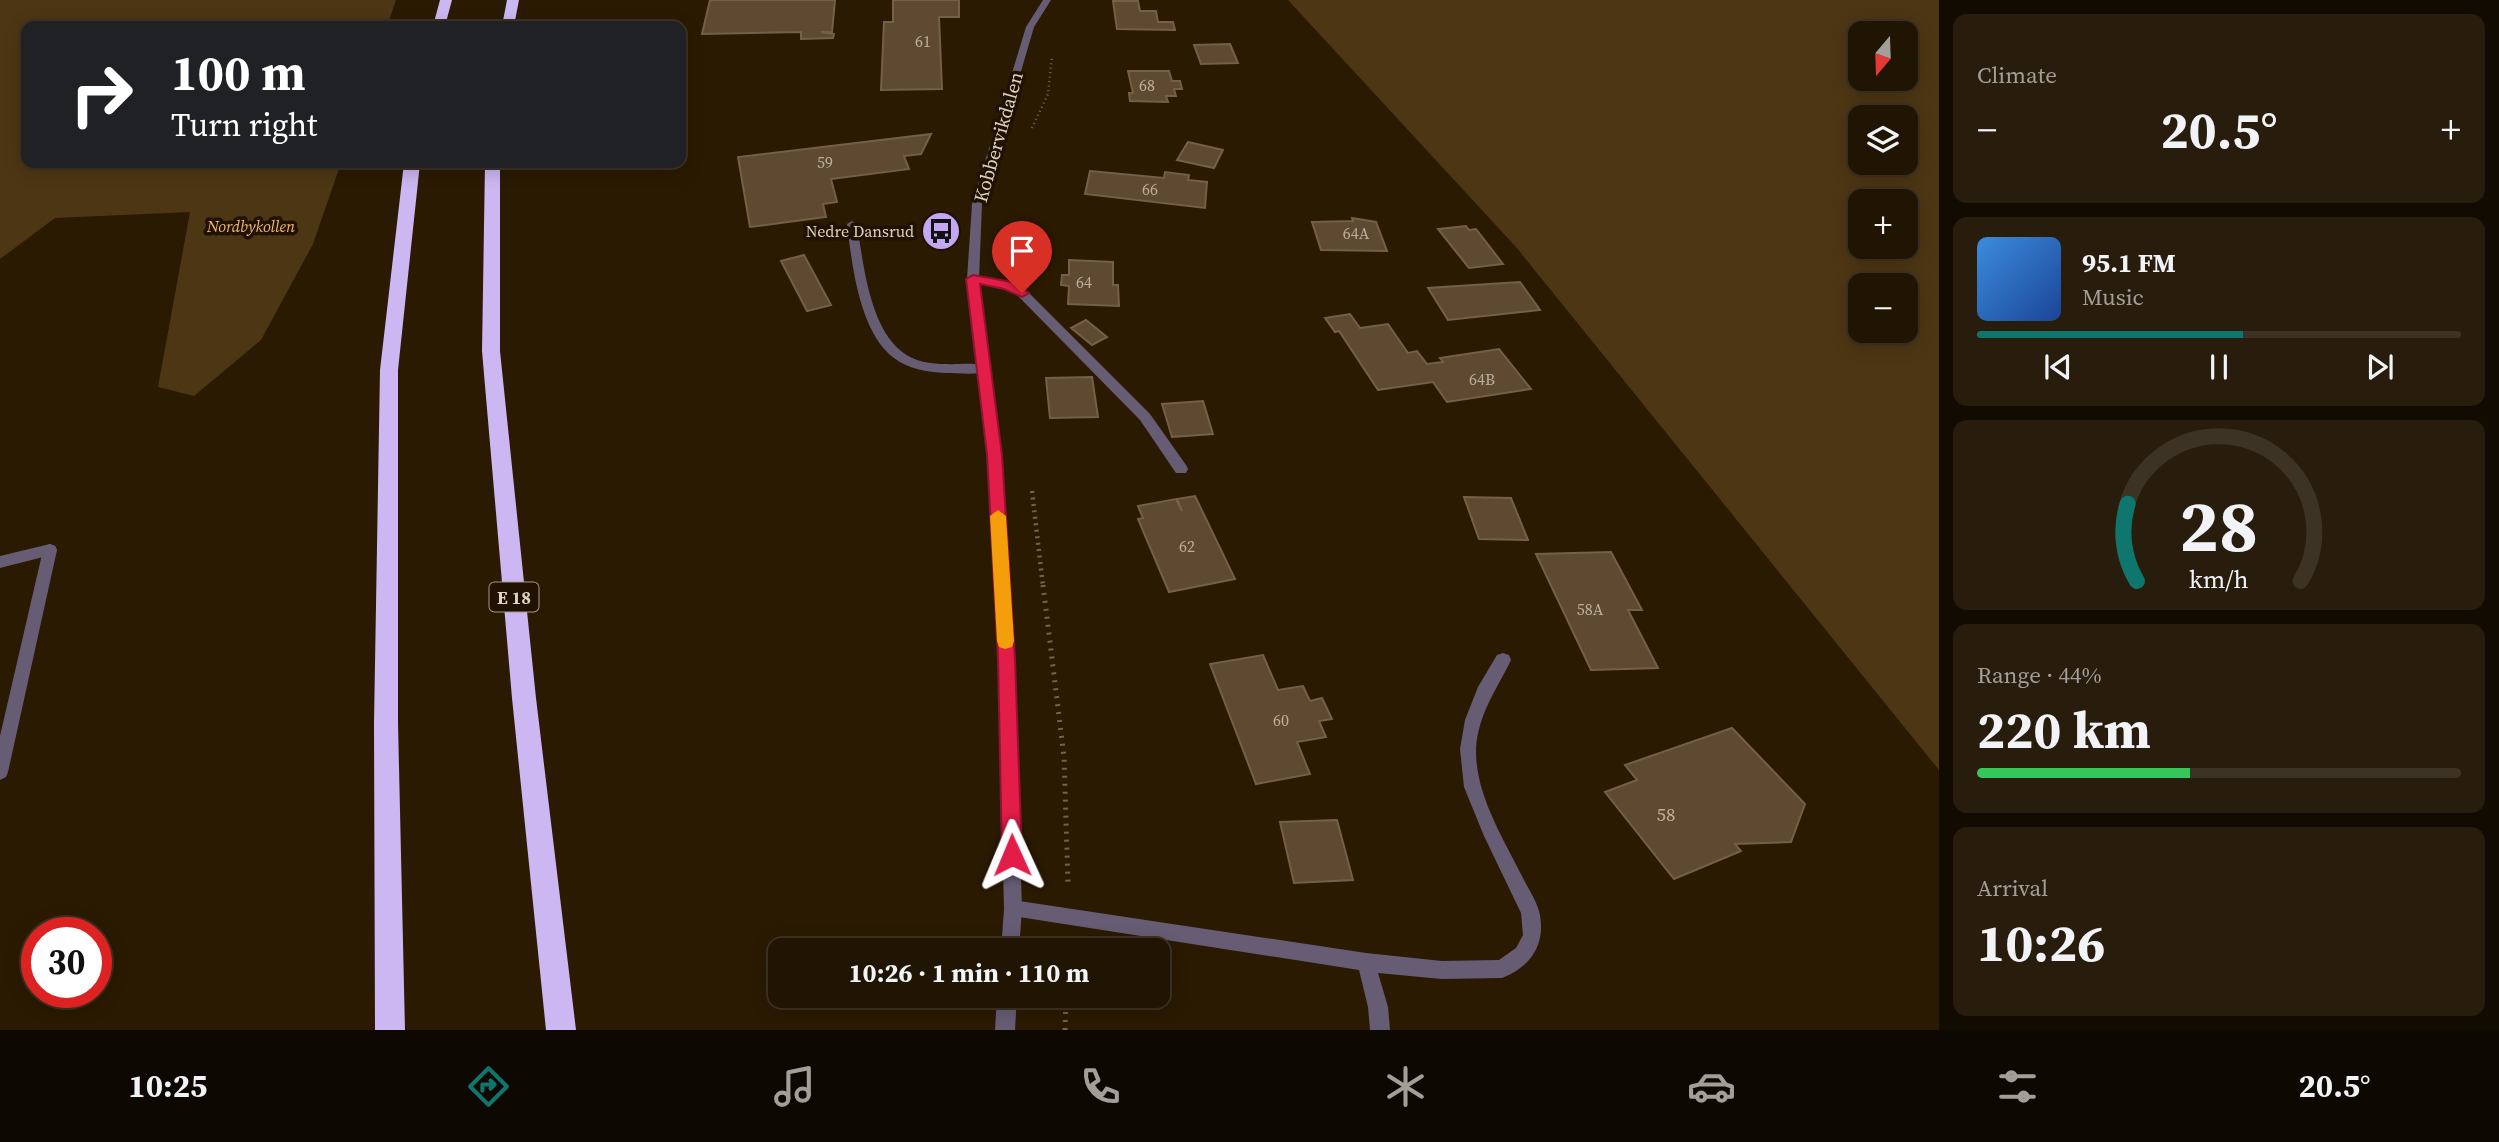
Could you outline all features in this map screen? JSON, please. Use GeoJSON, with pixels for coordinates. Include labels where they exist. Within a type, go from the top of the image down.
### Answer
{"type":"FeatureCollection","features":[{"type":"Feature","properties":{"kind":"highway"},"geometry":{"type":"LineString","coordinates":[[440,21],[446,0]]}},
{"type":"Feature","properties":{"kind":"highway"},"geometry":{"type":"LineString","coordinates":[[509,21],[513,0]]}},
{"type":"Feature","properties":{"kind":"highway"},"geometry":{"type":"LineString","coordinates":[[390,1030],[386,723],[389,370],[411,168]]}},
{"type":"Feature","properties":{"kind":"highway","name":"E 18"},"geometry":{"type":"LineString","coordinates":[[492,168],[491,351],[524,698],[561,1030]]}},
{"type":"Feature","properties":{"kind":"street","name":"Kobbervikdalen"},"geometry":{"type":"LineString","coordinates":[[1011,938],[1013,909],[1006,645],[995,455],[973,279],[977,204],[1030,27],[1047,0]]}},
{"type":"Feature","properties":{"kind":"street"},"geometry":{"type":"LineString","coordinates":[[852,224],[858,262],[873,319],[897,355],[926,367],[983,369]]}},
{"type":"Feature","properties":{"kind":"street"},"geometry":{"type":"LineString","coordinates":[[973,279],[1007,285],[1022,293],[1145,417],[1181,469]]}},
{"type":"Feature","properties":{"kind":"street"},"geometry":{"type":"LineString","coordinates":[[0,562],[50,550],[0,772]]}},
{"type":"Feature","properties":{"kind":"street"},"geometry":{"type":"LineString","coordinates":[[1013,909],[1366,962],[1442,970],[1502,969],[1523,955],[1532,936],[1530,912],[1472,787],[1468,749],[1473,720],[1486,687],[1503,660]]}},
{"type":"Feature","properties":{"kind":"street"},"geometry":{"type":"LineString","coordinates":[[1366,962],[1378,1007],[1380,1030]]}},
{"type":"Feature","properties":{"kind":"street"},"geometry":{"type":"LineString","coordinates":[[1005,1030],[1006,1008]]}},
{"type":"Feature","properties":{"kind":"path"},"geometry":{"type":"LineString","coordinates":[[1028,137],[1044,110],[1053,69],[1052,52]]}},
{"type":"Feature","properties":{"kind":"path"},"geometry":{"type":"LineString","coordinates":[[1031,484],[1064,757],[1068,918]]}},
{"type":"Feature","properties":{"kind":"path"},"geometry":{"type":"LineString","coordinates":[[1065,1030],[1066,1008]]}},
{"type":"Feature","properties":{"kind":"green space","name":"Nordbykollen"},"geometry":{"type":"Polygon","coordinates":[[[0,0],[396,0],[389,21],[21,21],[21,168],[339,168],[313,244],[261,340],[194,396],[158,387],[190,212],[55,218],[0,259],[0,0]]]}},
{"type":"Feature","properties":{"kind":"green space"},"geometry":{"type":"Polygon","coordinates":[[[1288,0],[1939,0],[1939,770],[1516,247],[1288,0]]]}},
{"type":"Feature","properties":{"kind":"building"},"geometry":{"type":"Polygon","coordinates":[[[710,0],[835,0],[832,32],[821,32],[834,34],[833,38],[801,39],[801,32],[702,34],[710,0]]]}},
{"type":"Feature","properties":{"kind":"building"},"geometry":{"type":"Polygon","coordinates":[[[893,0],[959,0],[959,17],[939,17],[942,89],[881,90],[884,22],[893,22],[893,0]]]}},
{"type":"Feature","properties":{"kind":"building"},"geometry":{"type":"Polygon","coordinates":[[[1113,1],[1138,1],[1140,11],[1156,11],[1158,22],[1173,22],[1175,30],[1117,29],[1113,1]]]}},
{"type":"Feature","properties":{"kind":"building"},"geometry":{"type":"Polygon","coordinates":[[[1230,44],[1238,63],[1201,64],[1194,45],[1230,44]]]}},
{"type":"Feature","properties":{"kind":"building"},"geometry":{"type":"Polygon","coordinates":[[[1128,71],[1169,71],[1172,81],[1180,81],[1182,89],[1174,89],[1176,96],[1166,96],[1168,102],[1130,101],[1129,93],[1133,93],[1128,71]]]}},
{"type":"Feature","properties":{"kind":"building"},"geometry":{"type":"Polygon","coordinates":[[[931,134],[921,154],[904,156],[909,169],[831,179],[837,202],[823,204],[826,217],[750,227],[738,157],[931,134]]]}},
{"type":"Feature","properties":{"kind":"building"},"geometry":{"type":"Polygon","coordinates":[[[1188,142],[1223,150],[1214,168],[1177,160],[1188,142]]]}},
{"type":"Feature","properties":{"kind":"building"},"geometry":{"type":"Polygon","coordinates":[[[1090,171],[1164,178],[1165,172],[1189,175],[1188,180],[1207,182],[1205,208],[1085,194],[1090,171]]]}},
{"type":"Feature","properties":{"kind":"building"},"geometry":{"type":"Polygon","coordinates":[[[1352,218],[1376,222],[1387,251],[1321,250],[1312,222],[1353,221],[1352,218]]]}},
{"type":"Feature","properties":{"kind":"building"},"geometry":{"type":"Polygon","coordinates":[[[1466,226],[1469,230],[1476,229],[1503,264],[1469,268],[1438,229],[1466,226]]]}},
{"type":"Feature","properties":{"kind":"building"},"geometry":{"type":"Polygon","coordinates":[[[804,255],[831,305],[807,311],[781,261],[804,255]]]}},
{"type":"Feature","properties":{"kind":"building"},"geometry":{"type":"Polygon","coordinates":[[[1069,260],[1113,262],[1113,285],[1118,285],[1119,306],[1068,304],[1069,286],[1061,285],[1062,275],[1069,275],[1069,260]]]}},
{"type":"Feature","properties":{"kind":"building"},"geometry":{"type":"Polygon","coordinates":[[[1520,282],[1540,310],[1448,320],[1428,288],[1520,282]]]}},
{"type":"Feature","properties":{"kind":"building"},"geometry":{"type":"Polygon","coordinates":[[[1350,314],[1360,328],[1388,324],[1408,353],[1417,351],[1427,364],[1443,362],[1440,358],[1499,349],[1531,389],[1447,402],[1433,382],[1378,390],[1339,331],[1335,332],[1325,318],[1350,314]]]}},
{"type":"Feature","properties":{"kind":"building"},"geometry":{"type":"Polygon","coordinates":[[[1086,320],[1107,337],[1092,345],[1071,328],[1086,320]]]}},
{"type":"Feature","properties":{"kind":"building"},"geometry":{"type":"Polygon","coordinates":[[[1092,377],[1098,417],[1050,418],[1046,378],[1092,377]]]}},
{"type":"Feature","properties":{"kind":"building"},"geometry":{"type":"Polygon","coordinates":[[[1203,401],[1213,434],[1172,437],[1162,404],[1203,401]]]}},
{"type":"Feature","properties":{"kind":"building"},"geometry":{"type":"Polygon","coordinates":[[[1195,496],[1235,579],[1169,592],[1138,519],[1143,518],[1138,506],[1176,499],[1182,511],[1177,499],[1195,496]]]}},
{"type":"Feature","properties":{"kind":"building"},"geometry":{"type":"Polygon","coordinates":[[[1464,497],[1511,498],[1528,540],[1479,539],[1464,497]]]}},
{"type":"Feature","properties":{"kind":"building"},"geometry":{"type":"Polygon","coordinates":[[[1611,552],[1642,610],[1628,610],[1658,668],[1591,670],[1536,554],[1611,552]]]}},
{"type":"Feature","properties":{"kind":"building"},"geometry":{"type":"Polygon","coordinates":[[[1263,655],[1278,690],[1303,686],[1310,701],[1322,698],[1332,719],[1319,721],[1326,737],[1297,742],[1310,774],[1256,784],[1210,664],[1263,655]]]}},
{"type":"Feature","properties":{"kind":"building"},"geometry":{"type":"Polygon","coordinates":[[[1732,728],[1805,804],[1791,842],[1735,844],[1741,851],[1674,879],[1605,792],[1637,780],[1625,765],[1732,728]]]}},
{"type":"Feature","properties":{"kind":"building"},"geometry":{"type":"Polygon","coordinates":[[[1337,820],[1353,880],[1294,883],[1280,822],[1337,820]]]}},
{"type":"Feature","properties":{"kind":"slow traffic"},"geometry":{"type":"LineString","coordinates":[[998,516],[1005,641]]}},
{"type":"Feature","properties":{"kind":"place","name":"Nedre Dansrud"},"geometry":{"type":"Point","coordinates":[941,231]}},
{"type":"Feature","properties":{"kind":"route"},"geometry":{"type":"LineString","coordinates":[[1012,855],[1006,659],[995,455],[973,279],[1007,285],[1022,293]]}}]}
